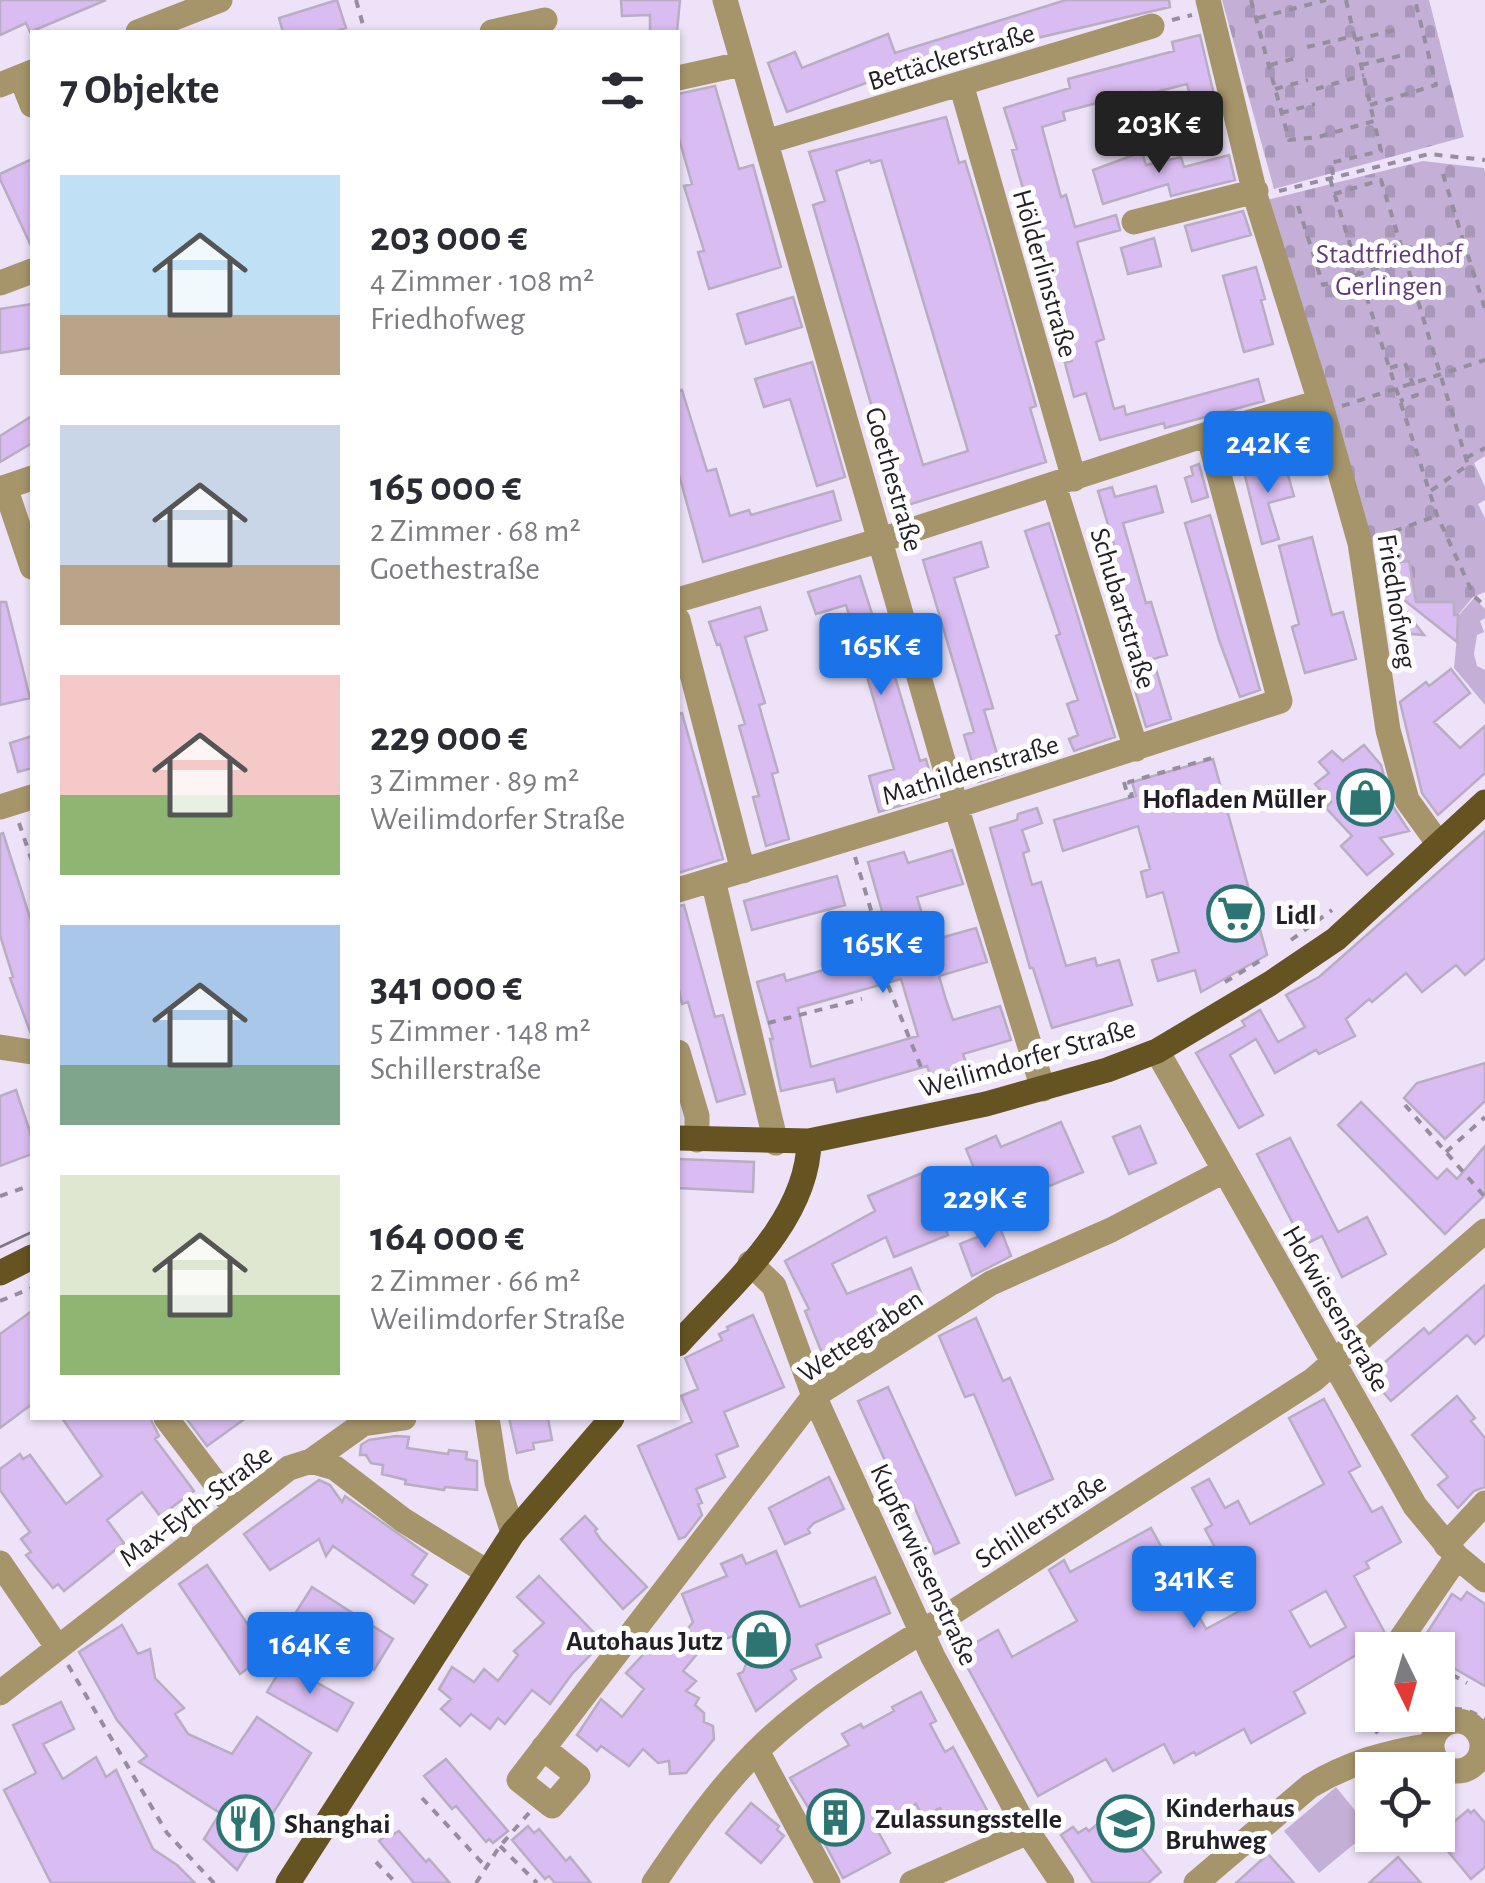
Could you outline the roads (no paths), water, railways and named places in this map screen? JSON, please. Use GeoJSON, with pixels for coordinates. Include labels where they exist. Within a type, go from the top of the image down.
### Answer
{"type":"FeatureCollection","features":[{"type":"Feature","properties":{"kind":"main road","name":"Weilimdorfer Straße"},"geometry":{"type":"LineString","coordinates":[[687,1139],[809,1141],[1043,1089],[1157,1051],[1336,939],[1485,802]]}},
{"type":"Feature","properties":{"kind":"main road"},"geometry":{"type":"LineString","coordinates":[[680,1342],[792,1211],[807,1170],[809,1141]]}},
{"type":"Feature","properties":{"kind":"main road"},"geometry":{"type":"LineString","coordinates":[[0,1272],[30,1259]]}},
{"type":"Feature","properties":{"kind":"main road"},"geometry":{"type":"LineString","coordinates":[[288,1883],[513,1533],[610,1420]]}},
{"type":"Feature","properties":{"kind":"street"},"geometry":{"type":"LineString","coordinates":[[143,30],[220,0]]}},
{"type":"Feature","properties":{"kind":"street","name":"Goethestraße"},"geometry":{"type":"LineString","coordinates":[[724,0],[956,806],[1043,1089]]}},
{"type":"Feature","properties":{"kind":"street","name":"Friedhofweg"},"geometry":{"type":"LineString","coordinates":[[1210,5],[1256,195],[1328,405],[1360,543],[1388,730],[1407,800],[1438,843]]}},
{"type":"Feature","properties":{"kind":"street"},"geometry":{"type":"LineString","coordinates":[[501,30],[545,20]]}},
{"type":"Feature","properties":{"kind":"street","name":"Bettäckerstraße"},"geometry":{"type":"LineString","coordinates":[[766,142],[1152,26]]}},
{"type":"Feature","properties":{"kind":"street"},"geometry":{"type":"LineString","coordinates":[[680,78],[741,64]]}},
{"type":"Feature","properties":{"kind":"street"},"geometry":{"type":"LineString","coordinates":[[18,78],[30,101]]}},
{"type":"Feature","properties":{"kind":"street","name":"Hölderlinstraße"},"geometry":{"type":"LineString","coordinates":[[961,84],[1064,482]]}},
{"type":"Feature","properties":{"kind":"street"},"geometry":{"type":"LineString","coordinates":[[1134,222],[1256,195]]}},
{"type":"Feature","properties":{"kind":"street"},"geometry":{"type":"LineString","coordinates":[[0,283],[30,273]]}},
{"type":"Feature","properties":{"kind":"street"},"geometry":{"type":"LineString","coordinates":[[680,600],[881,540],[1208,434],[1328,405]]}},
{"type":"Feature","properties":{"kind":"street","name":"Mathildenstraße"},"geometry":{"type":"LineString","coordinates":[[680,889],[1280,702],[1208,434]]}},
{"type":"Feature","properties":{"kind":"street"},"geometry":{"type":"LineString","coordinates":[[30,479],[3,488],[30,562]]}},
{"type":"Feature","properties":{"kind":"street","name":"Schubartstraße"},"geometry":{"type":"LineString","coordinates":[[1064,482],[1136,749]]}},
{"type":"Feature","properties":{"kind":"street"},"geometry":{"type":"LineString","coordinates":[[680,604],[743,871]]}},
{"type":"Feature","properties":{"kind":"street"},"geometry":{"type":"LineString","coordinates":[[712,880],[776,1143]]}},
{"type":"Feature","properties":{"kind":"street"},"geometry":{"type":"LineString","coordinates":[[0,1047],[30,1052]]}},
{"type":"Feature","properties":{"kind":"street","name":"Hofwiesenstraße"},"geometry":{"type":"LineString","coordinates":[[1157,1051],[1415,1506],[1451,1551],[1485,1580]]}},
{"type":"Feature","properties":{"kind":"street"},"geometry":{"type":"LineString","coordinates":[[680,1059],[697,1116],[687,1139]]}},
{"type":"Feature","properties":{"kind":"street","name":"Wettegraben"},"geometry":{"type":"LineString","coordinates":[[543,1748],[578,1776],[552,1806],[519,1780],[543,1748],[814,1396],[990,1283],[1110,1230],[1224,1171]]}},
{"type":"Feature","properties":{"kind":"street","name":"Schillerstraße"},"geometry":{"type":"LineString","coordinates":[[654,1883],[720,1792],[757,1751],[814,1702],[885,1652],[1335,1363],[1485,1231]]}},
{"type":"Feature","properties":{"kind":"street","name":"Kupferwiesenstraße"},"geometry":{"type":"LineString","coordinates":[[750,1263],[774,1286],[814,1396],[921,1632],[1028,1832],[1062,1883]]}},
{"type":"Feature","properties":{"kind":"street"},"geometry":{"type":"LineString","coordinates":[[168,1420],[236,1509]]}},
{"type":"Feature","properties":{"kind":"street"},"geometry":{"type":"LineString","coordinates":[[311,1461],[362,1424],[390,1420]]}},
{"type":"Feature","properties":{"kind":"street"},"geometry":{"type":"LineString","coordinates":[[486,1420],[497,1482],[513,1533]]}},
{"type":"Feature","properties":{"kind":"street","name":"Max-Eyth-Straße"},"geometry":{"type":"LineString","coordinates":[[0,1693],[289,1468],[311,1461],[334,1468],[403,1520],[487,1572]]}},
{"type":"Feature","properties":{"kind":"street"},"geometry":{"type":"LineString","coordinates":[[1404,1632],[1451,1551],[1485,1503]]}},
{"type":"Feature","properties":{"kind":"street"},"geometry":{"type":"LineString","coordinates":[[0,1562],[58,1648]]}},
{"type":"Feature","properties":{"kind":"street"},"geometry":{"type":"LineString","coordinates":[[1468,1723],[1484,1734],[1481,1756],[1472,1766],[1459,1771],[1446,1768],[1436,1759],[1432,1746],[1444,1725],[1468,1723]]}},
{"type":"Feature","properties":{"kind":"street"},"geometry":{"type":"LineString","coordinates":[[1196,1883],[1310,1786],[1330,1774],[1387,1752],[1432,1746]]}},
{"type":"Feature","properties":{"kind":"street"},"geometry":{"type":"LineString","coordinates":[[757,1751],[828,1883]]}},
{"type":"Feature","properties":{"kind":"street"},"geometry":{"type":"LineString","coordinates":[[912,1883],[1028,1832]]}},
{"type":"Feature","properties":{"kind":"tram line"},"geometry":{"type":"LineString","coordinates":[[0,1247],[30,1233]]}},
{"type":"Feature","properties":{"kind":"place","name":"Hofladen Müller"},"geometry":{"type":"Point","coordinates":[1365,798]}},
{"type":"Feature","properties":{"kind":"place","name":"Lidl"},"geometry":{"type":"Point","coordinates":[1236,914]}},
{"type":"Feature","properties":{"kind":"place","name":"Autohaus Jutz"},"geometry":{"type":"Point","coordinates":[762,1640]}},
{"type":"Feature","properties":{"kind":"place","name":"Zulassungsstelle"},"geometry":{"type":"Point","coordinates":[836,1818]}},
{"type":"Feature","properties":{"kind":"place","name":"Shanghai"},"geometry":{"type":"Point","coordinates":[245,1823]}},
{"type":"Feature","properties":{"kind":"place","name":"Kinderhaus Bruhweg"},"geometry":{"type":"Point","coordinates":[1126,1823]}},
{"type":"Feature","properties":{"kind":"park label","name":"Stadtfriedhof Gerlingen"},"geometry":{"type":"Point","coordinates":[1389,269]}}]}
